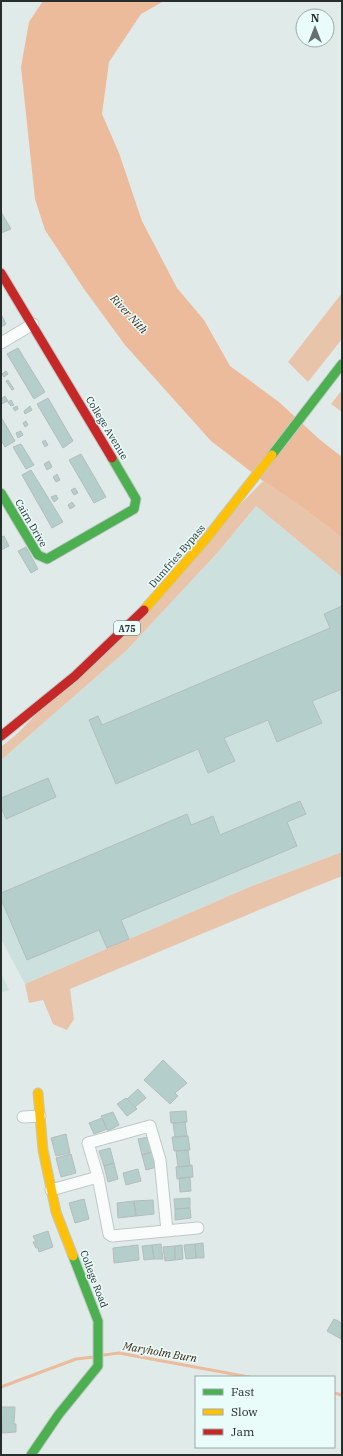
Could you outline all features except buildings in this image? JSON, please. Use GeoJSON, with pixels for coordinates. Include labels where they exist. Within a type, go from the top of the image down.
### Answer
{"type":"FeatureCollection","features":[{"type":"Feature","properties":{"kind":"main road","name":"College Avenue"},"geometry":{"type":"LineString","coordinates":[[1,273],[136,499],[134,509],[46,559]]}},
{"type":"Feature","properties":{"kind":"main road","name":"Dumfries Bypass"},"geometry":{"type":"LineString","coordinates":[[1,736],[37,710],[80,672],[139,616],[186,565],[237,502],[342,364]]}},
{"type":"Feature","properties":{"kind":"main road","name":"Cairn Drive"},"geometry":{"type":"LineString","coordinates":[[1,493],[6,512],[38,555],[46,559]]}},
{"type":"Feature","properties":{"kind":"main road","name":"College Road"},"geometry":{"type":"LineString","coordinates":[[31,1455],[59,1414],[98,1366],[98,1321],[56,1212],[43,1150],[38,1092]]}},
{"type":"Feature","properties":{"kind":"street"},"geometry":{"type":"LineString","coordinates":[[1,343],[32,324]]}},
{"type":"Feature","properties":{"kind":"street"},"geometry":{"type":"LineString","coordinates":[[23,1117],[40,1116]]}},
{"type":"Feature","properties":{"kind":"street"},"geometry":{"type":"LineString","coordinates":[[167,1231],[160,1160],[150,1126],[88,1143],[98,1177],[109,1234],[112,1236],[167,1231],[198,1228]]}},
{"type":"Feature","properties":{"kind":"street"},"geometry":{"type":"LineString","coordinates":[[51,1190],[98,1177]]}},
{"type":"Feature","properties":{"kind":"shaded area"},"geometry":{"type":"Polygon","coordinates":[[[342,293],[342,339],[308,382],[288,362],[342,293]]]}},
{"type":"Feature","properties":{"kind":"shaded area"},"geometry":{"type":"Polygon","coordinates":[[[342,390],[342,412],[331,404],[342,390]]]}},
{"type":"Feature","properties":{"kind":"shaded area"},"geometry":{"type":"Polygon","coordinates":[[[263,481],[306,510],[342,538],[342,577],[256,506],[219,551],[127,650],[1,760],[1,747],[18,733],[263,481]]]}},
{"type":"Feature","properties":{"kind":"shaded area"},"geometry":{"type":"Polygon","coordinates":[[[256,506],[342,577],[342,852],[252,886],[25,984],[1,939],[1,760],[127,650],[219,551],[256,506]]]}},
{"type":"Feature","properties":{"kind":"shaded area"},"geometry":{"type":"Polygon","coordinates":[[[342,852],[342,876],[70,989],[74,1019],[67,1030],[53,1024],[43,1000],[29,1003],[25,984],[252,886],[342,852]]]}},
{"type":"Feature","properties":{"kind":"shaded area"},"geometry":{"type":"Polygon","coordinates":[[[1,973],[9,990],[1,993],[1,973]]]}},
{"type":"Feature","properties":{"kind":"water","name":"River Nith"},"geometry":{"type":"Polygon","coordinates":[[[43,1],[164,1],[141,14],[109,62],[102,114],[119,153],[142,221],[177,288],[204,320],[230,366],[279,402],[319,439],[342,457],[342,538],[306,510],[263,481],[211,441],[125,345],[84,289],[45,230],[35,199],[21,67],[29,22],[43,1]]]}},
{"type":"Feature","properties":{"kind":"waterway","name":"Maryholm Burn"},"geometry":{"type":"LineString","coordinates":[[104,1355],[119,1353],[244,1376]]}},
{"type":"Feature","properties":{"kind":"waterway","name":"Maryholm Burn"},"geometry":{"type":"LineString","coordinates":[[1,1387],[76,1359],[94,1357]]}},
{"type":"Feature","properties":{"kind":"waterway","name":"Maryholm Burn"},"geometry":{"type":"LineString","coordinates":[[335,1393],[342,1395]]}},
{"type":"Feature","properties":{"kind":"traffic: fast"},"geometry":{"type":"LineString","coordinates":[[272,455],[342,364]]}},
{"type":"Feature","properties":{"kind":"traffic: fast"},"geometry":{"type":"LineString","coordinates":[[1,493],[38,555],[47,559],[134,509],[136,499],[112,458]]}},
{"type":"Feature","properties":{"kind":"traffic: fast"},"geometry":{"type":"LineString","coordinates":[[31,1455],[59,1414],[98,1366],[98,1321],[73,1256]]}},
{"type":"Feature","properties":{"kind":"traffic: slow"},"geometry":{"type":"LineString","coordinates":[[144,610],[206,539],[272,455]]}},
{"type":"Feature","properties":{"kind":"traffic: slow"},"geometry":{"type":"LineString","coordinates":[[38,1093],[43,1150],[56,1212],[73,1256]]}},
{"type":"Feature","properties":{"kind":"traffic: jam"},"geometry":{"type":"LineString","coordinates":[[1,273],[112,458]]}},
{"type":"Feature","properties":{"kind":"traffic: jam"},"geometry":{"type":"LineString","coordinates":[[1,736],[75,676],[144,610]]}}]}
